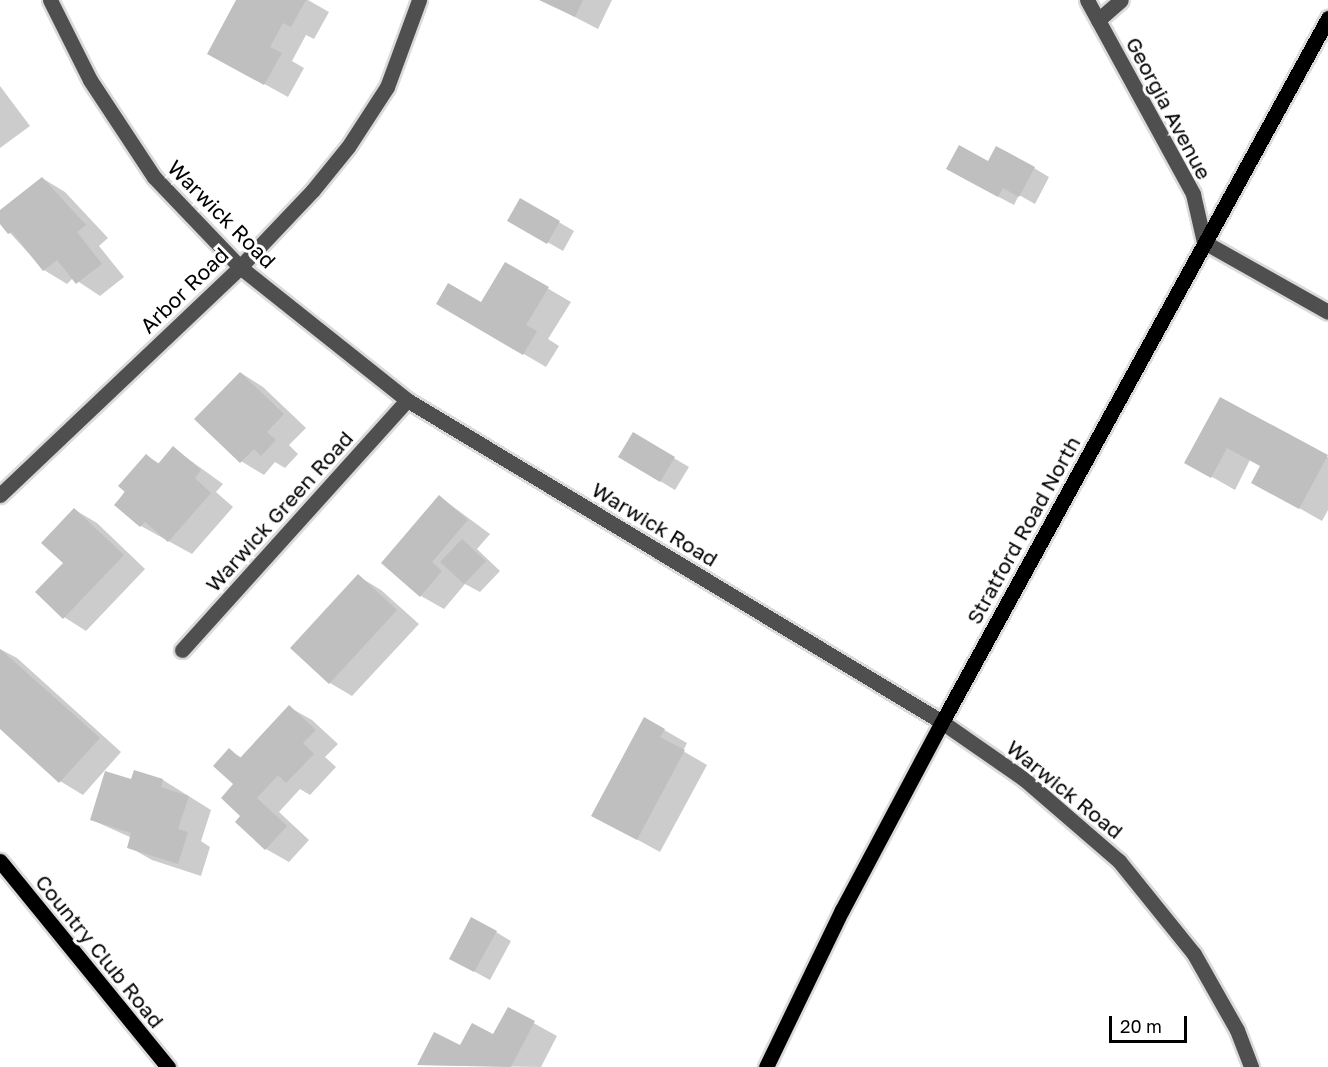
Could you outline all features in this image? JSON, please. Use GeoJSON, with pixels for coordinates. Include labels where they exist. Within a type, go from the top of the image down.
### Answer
{"type":"FeatureCollection","features":[{"type":"Feature","properties":{"kind":"main road","name":"Stratford Road North"},"geometry":{"type":"LineString","coordinates":[[766,1067],[842,910],[942,722],[1328,18]]}},
{"type":"Feature","properties":{"kind":"main road","name":"Country Club Road"},"geometry":{"type":"LineString","coordinates":[[0,861],[168,1067]]}},
{"type":"Feature","properties":{"kind":"street","name":"Warwick Road"},"geometry":{"type":"LineString","coordinates":[[50,0],[90,80],[154,177],[240,267],[407,400],[942,722],[1024,779],[1119,861],[1194,954],[1237,1030],[1251,1067]]}},
{"type":"Feature","properties":{"kind":"street","name":"Arbor Road"},"geometry":{"type":"LineString","coordinates":[[0,495],[240,267],[348,147],[387,87],[419,0]]}},
{"type":"Feature","properties":{"kind":"street","name":"Georgia Avenue"},"geometry":{"type":"LineString","coordinates":[[1087,0],[1192,194],[1204,242]]}},
{"type":"Feature","properties":{"kind":"street"},"geometry":{"type":"LineString","coordinates":[[1098,20],[1121,0]]}},
{"type":"Feature","properties":{"kind":"street"},"geometry":{"type":"LineString","coordinates":[[1204,242],[1328,312]]}},
{"type":"Feature","properties":{"kind":"street","name":"Warwick Green Road"},"geometry":{"type":"LineString","coordinates":[[182,650],[407,400]]}},
{"type":"Feature","properties":{"kind":"building"},"geometry":{"type":"Polygon","coordinates":[[[236,0],[306,0],[291,27],[283,23],[270,47],[282,53],[264,85],[207,54],[236,0]]]}},
{"type":"Feature","properties":{"kind":"building"},"geometry":{"type":"Polygon","coordinates":[[[539,0],[583,0],[575,17],[539,0]]]}},
{"type":"Feature","properties":{"kind":"building"},"geometry":{"type":"Polygon","coordinates":[[[959,145],[988,161],[996,146],[1035,167],[1019,197],[1003,188],[998,197],[946,169],[959,145]]]}},
{"type":"Feature","properties":{"kind":"building"},"geometry":{"type":"Polygon","coordinates":[[[42,177],[86,225],[77,232],[102,264],[76,284],[57,260],[43,271],[12,232],[8,234],[0,224],[0,210],[42,177]]]}},
{"type":"Feature","properties":{"kind":"building"},"geometry":{"type":"Polygon","coordinates":[[[520,198],[560,221],[547,244],[507,221],[520,198]]]}},
{"type":"Feature","properties":{"kind":"building"},"geometry":{"type":"Polygon","coordinates":[[[505,262],[549,287],[526,325],[537,331],[523,355],[436,304],[448,283],[481,302],[505,262]]]}},
{"type":"Feature","properties":{"kind":"building"},"geometry":{"type":"Polygon","coordinates":[[[240,372],[284,414],[267,432],[276,440],[261,456],[254,449],[240,463],[194,419],[240,372]]]}},
{"type":"Feature","properties":{"kind":"building"},"geometry":{"type":"Polygon","coordinates":[[[1220,397],[1328,455],[1299,509],[1251,483],[1260,466],[1227,448],[1211,478],[1184,463],[1220,397]]]}},
{"type":"Feature","properties":{"kind":"building"},"geometry":{"type":"Polygon","coordinates":[[[633,432],[675,457],[660,482],[618,457],[633,432]]]}},
{"type":"Feature","properties":{"kind":"building"},"geometry":{"type":"Polygon","coordinates":[[[173,446],[201,470],[195,478],[211,493],[168,542],[145,522],[140,527],[114,505],[125,492],[118,486],[146,454],[158,464],[173,446]]]}},
{"type":"Feature","properties":{"kind":"building"},"geometry":{"type":"Polygon","coordinates":[[[439,495],[468,520],[432,562],[442,571],[420,597],[381,563],[439,495]]]}},
{"type":"Feature","properties":{"kind":"building"},"geometry":{"type":"Polygon","coordinates":[[[74,508],[124,555],[63,619],[35,592],[63,563],[41,543],[74,508]]]}},
{"type":"Feature","properties":{"kind":"building"},"geometry":{"type":"Polygon","coordinates":[[[462,539],[486,561],[464,584],[440,562],[462,539]]]}},
{"type":"Feature","properties":{"kind":"building"},"geometry":{"type":"Polygon","coordinates":[[[358,574],[397,610],[329,684],[290,648],[358,574]]]}},
{"type":"Feature","properties":{"kind":"building"},"geometry":{"type":"Polygon","coordinates":[[[0,649],[100,738],[59,783],[0,729],[0,649]]]}},
{"type":"Feature","properties":{"kind":"building"},"geometry":{"type":"Polygon","coordinates":[[[289,705],[316,730],[303,743],[314,754],[286,783],[278,775],[257,798],[287,826],[265,850],[235,822],[240,816],[221,798],[233,784],[213,766],[229,748],[240,758],[289,705]]]}},
{"type":"Feature","properties":{"kind":"building"},"geometry":{"type":"Polygon","coordinates":[[[644,717],[665,729],[660,737],[685,750],[637,840],[591,816],[644,717]]]}},
{"type":"Feature","properties":{"kind":"building"},"geometry":{"type":"Polygon","coordinates":[[[134,770],[163,779],[161,787],[189,796],[178,829],[188,832],[178,864],[127,848],[131,833],[90,820],[105,771],[131,779],[134,770]]]}},
{"type":"Feature","properties":{"kind":"building"},"geometry":{"type":"Polygon","coordinates":[[[471,917],[497,931],[474,972],[449,959],[471,917]]]}},
{"type":"Feature","properties":{"kind":"building"},"geometry":{"type":"Polygon","coordinates":[[[508,1007],[535,1021],[511,1067],[417,1065],[434,1032],[460,1045],[472,1023],[493,1034],[508,1007]]]}}]}
